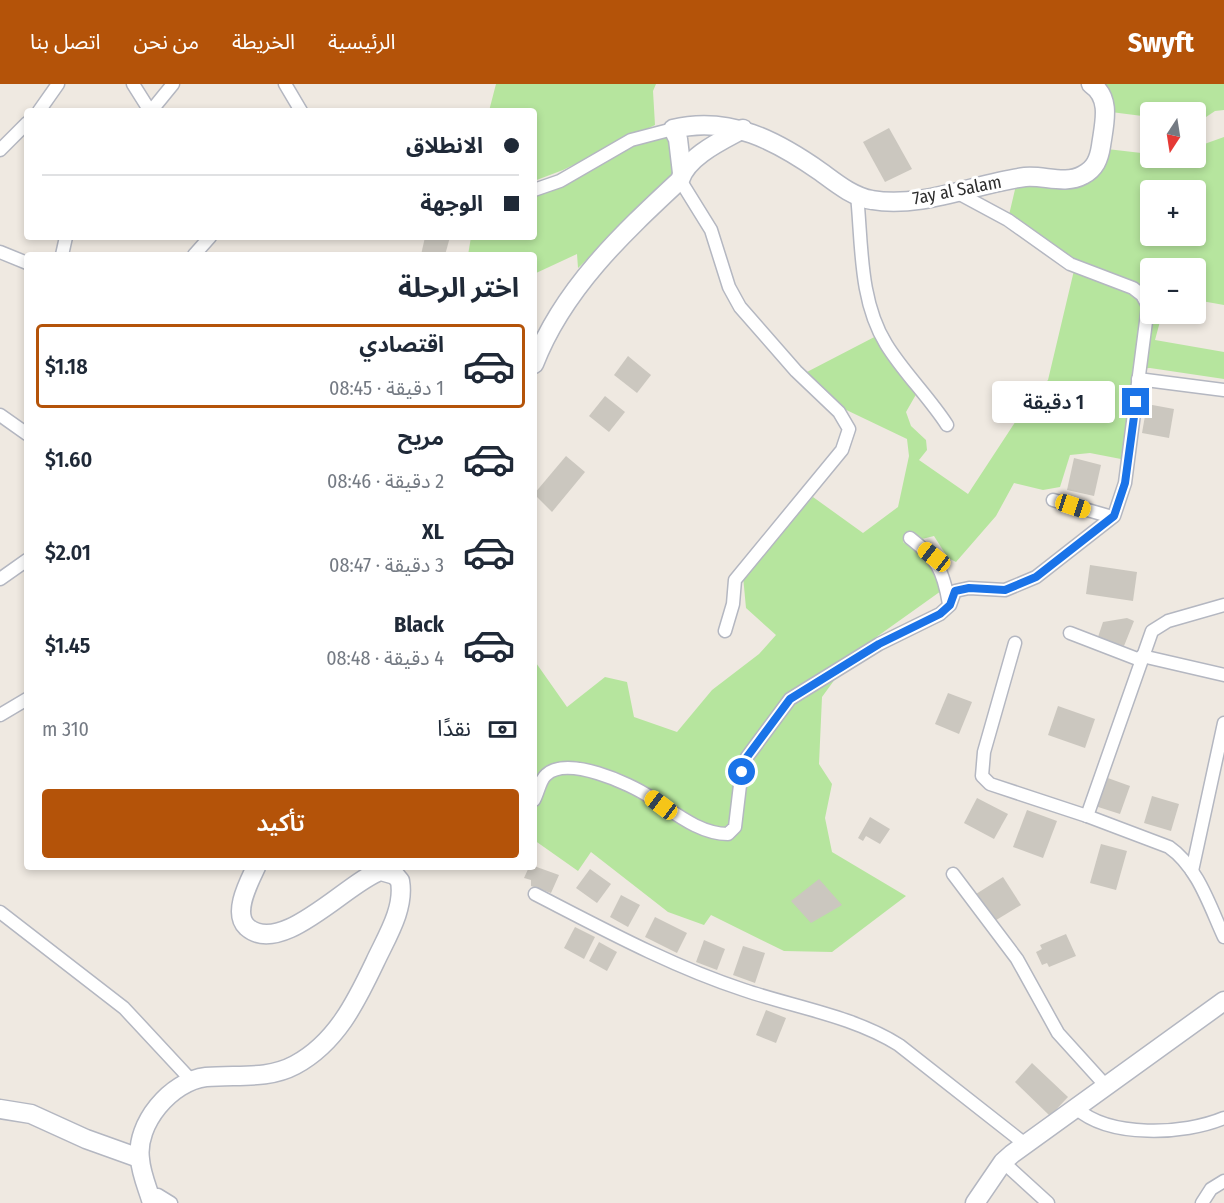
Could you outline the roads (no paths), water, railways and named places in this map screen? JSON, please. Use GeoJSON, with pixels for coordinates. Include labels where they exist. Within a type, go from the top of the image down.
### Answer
{"type":"FeatureCollection","features":[{"type":"Feature","properties":{"kind":"street"},"geometry":{"type":"LineString","coordinates":[[41,108],[58,84]]}},
{"type":"Feature","properties":{"kind":"street"},"geometry":{"type":"LineString","coordinates":[[133,84],[148,108]]}},
{"type":"Feature","properties":{"kind":"street"},"geometry":{"type":"LineString","coordinates":[[153,108],[173,84]]}},
{"type":"Feature","properties":{"kind":"street"},"geometry":{"type":"LineString","coordinates":[[285,84],[299,108]]}},
{"type":"Feature","properties":{"kind":"street","name":"7ay al Salam"},"geometry":{"type":"LineString","coordinates":[[743,129],[790,152],[857,195],[871,200],[890,201],[956,192],[1023,177],[1071,180],[1090,171],[1099,158],[1105,104],[1102,94],[1091,84]]}},
{"type":"Feature","properties":{"kind":"street"},"geometry":{"type":"LineString","coordinates":[[0,150],[24,126]]}},
{"type":"Feature","properties":{"kind":"street"},"geometry":{"type":"LineString","coordinates":[[537,189],[561,181],[631,140],[674,129],[705,126],[743,129]]}},
{"type":"Feature","properties":{"kind":"street"},"geometry":{"type":"LineString","coordinates":[[674,129],[678,139],[681,177],[711,230],[734,297],[796,371],[839,412],[849,429],[842,450],[735,580],[733,604],[725,631]]}},
{"type":"Feature","properties":{"kind":"street"},"geometry":{"type":"LineString","coordinates":[[537,357],[552,324],[574,290],[681,177],[717,143],[743,129]]}},
{"type":"Feature","properties":{"kind":"street"},"geometry":{"type":"LineString","coordinates":[[537,793],[545,776],[560,767],[588,770],[649,796],[673,814],[704,829],[717,834],[728,834],[735,826],[740,785],[747,757],[790,699],[879,644],[940,614],[950,605],[955,591],[969,588],[1005,590],[1036,577],[1118,511],[1125,483],[1148,306],[1142,295],[1120,281],[1070,264],[1008,220],[956,192]]}},
{"type":"Feature","properties":{"kind":"street"},"geometry":{"type":"LineString","coordinates":[[857,195],[866,292],[872,315],[885,342],[947,425]]}},
{"type":"Feature","properties":{"kind":"street"},"geometry":{"type":"LineString","coordinates":[[197,252],[207,240]]}},
{"type":"Feature","properties":{"kind":"street"},"geometry":{"type":"LineString","coordinates":[[0,252],[24,262]]}},
{"type":"Feature","properties":{"kind":"street"},"geometry":{"type":"LineString","coordinates":[[1138,379],[1224,390]]}},
{"type":"Feature","properties":{"kind":"street"},"geometry":{"type":"LineString","coordinates":[[0,416],[24,432]]}},
{"type":"Feature","properties":{"kind":"street"},"geometry":{"type":"LineString","coordinates":[[1053,500],[1112,517]]}},
{"type":"Feature","properties":{"kind":"street"},"geometry":{"type":"LineString","coordinates":[[910,538],[934,557],[945,579],[950,605]]}},
{"type":"Feature","properties":{"kind":"street"},"geometry":{"type":"LineString","coordinates":[[0,579],[24,562]]}},
{"type":"Feature","properties":{"kind":"street"},"geometry":{"type":"LineString","coordinates":[[1088,816],[1152,631],[1160,625],[1224,605]]}},
{"type":"Feature","properties":{"kind":"street"},"geometry":{"type":"LineString","coordinates":[[1070,633],[1141,658],[1224,675]]}},
{"type":"Feature","properties":{"kind":"street"},"geometry":{"type":"LineString","coordinates":[[1015,643],[984,752],[982,776],[990,784],[1088,816],[1178,853],[1192,871],[1224,937]]}},
{"type":"Feature","properties":{"kind":"street"},"geometry":{"type":"LineString","coordinates":[[0,715],[24,701]]}},
{"type":"Feature","properties":{"kind":"street"},"geometry":{"type":"LineString","coordinates":[[1192,871],[1224,723]]}},
{"type":"Feature","properties":{"kind":"street"},"geometry":{"type":"LineString","coordinates":[[255,870],[241,912],[248,928],[265,933],[288,928],[306,920],[378,870]]}},
{"type":"Feature","properties":{"kind":"street"},"geometry":{"type":"LineString","coordinates":[[171,1203],[158,1195],[151,1199],[139,1158],[143,1135],[155,1111],[166,1097],[191,1080],[248,1077],[284,1070],[307,1058],[329,1038],[360,995],[399,907],[400,881],[395,875],[382,870]]}},
{"type":"Feature","properties":{"kind":"street"},"geometry":{"type":"LineString","coordinates":[[953,874],[1017,959],[1058,1033],[1107,1086]]}},
{"type":"Feature","properties":{"kind":"street"},"geometry":{"type":"LineString","coordinates":[[535,894],[681,966],[742,990],[877,1033],[899,1045],[1025,1144]]}},
{"type":"Feature","properties":{"kind":"street"},"geometry":{"type":"LineString","coordinates":[[0,912],[124,1008],[191,1080]]}},
{"type":"Feature","properties":{"kind":"street"},"geometry":{"type":"LineString","coordinates":[[975,1203],[1003,1162],[1025,1144],[1224,1001]]}},
{"type":"Feature","properties":{"kind":"street"},"geometry":{"type":"LineString","coordinates":[[0,1108],[31,1114],[86,1139],[139,1158]]}},
{"type":"Feature","properties":{"kind":"street"},"geometry":{"type":"LineString","coordinates":[[1076,1108],[1093,1121],[1128,1128],[1182,1130],[1201,1127],[1224,1118]]}},
{"type":"Feature","properties":{"kind":"street"},"geometry":{"type":"LineString","coordinates":[[1003,1162],[1048,1203]]}},
{"type":"Feature","properties":{"kind":"street"},"geometry":{"type":"LineString","coordinates":[[1202,1203],[1211,1189],[1224,1181]]}}]}
